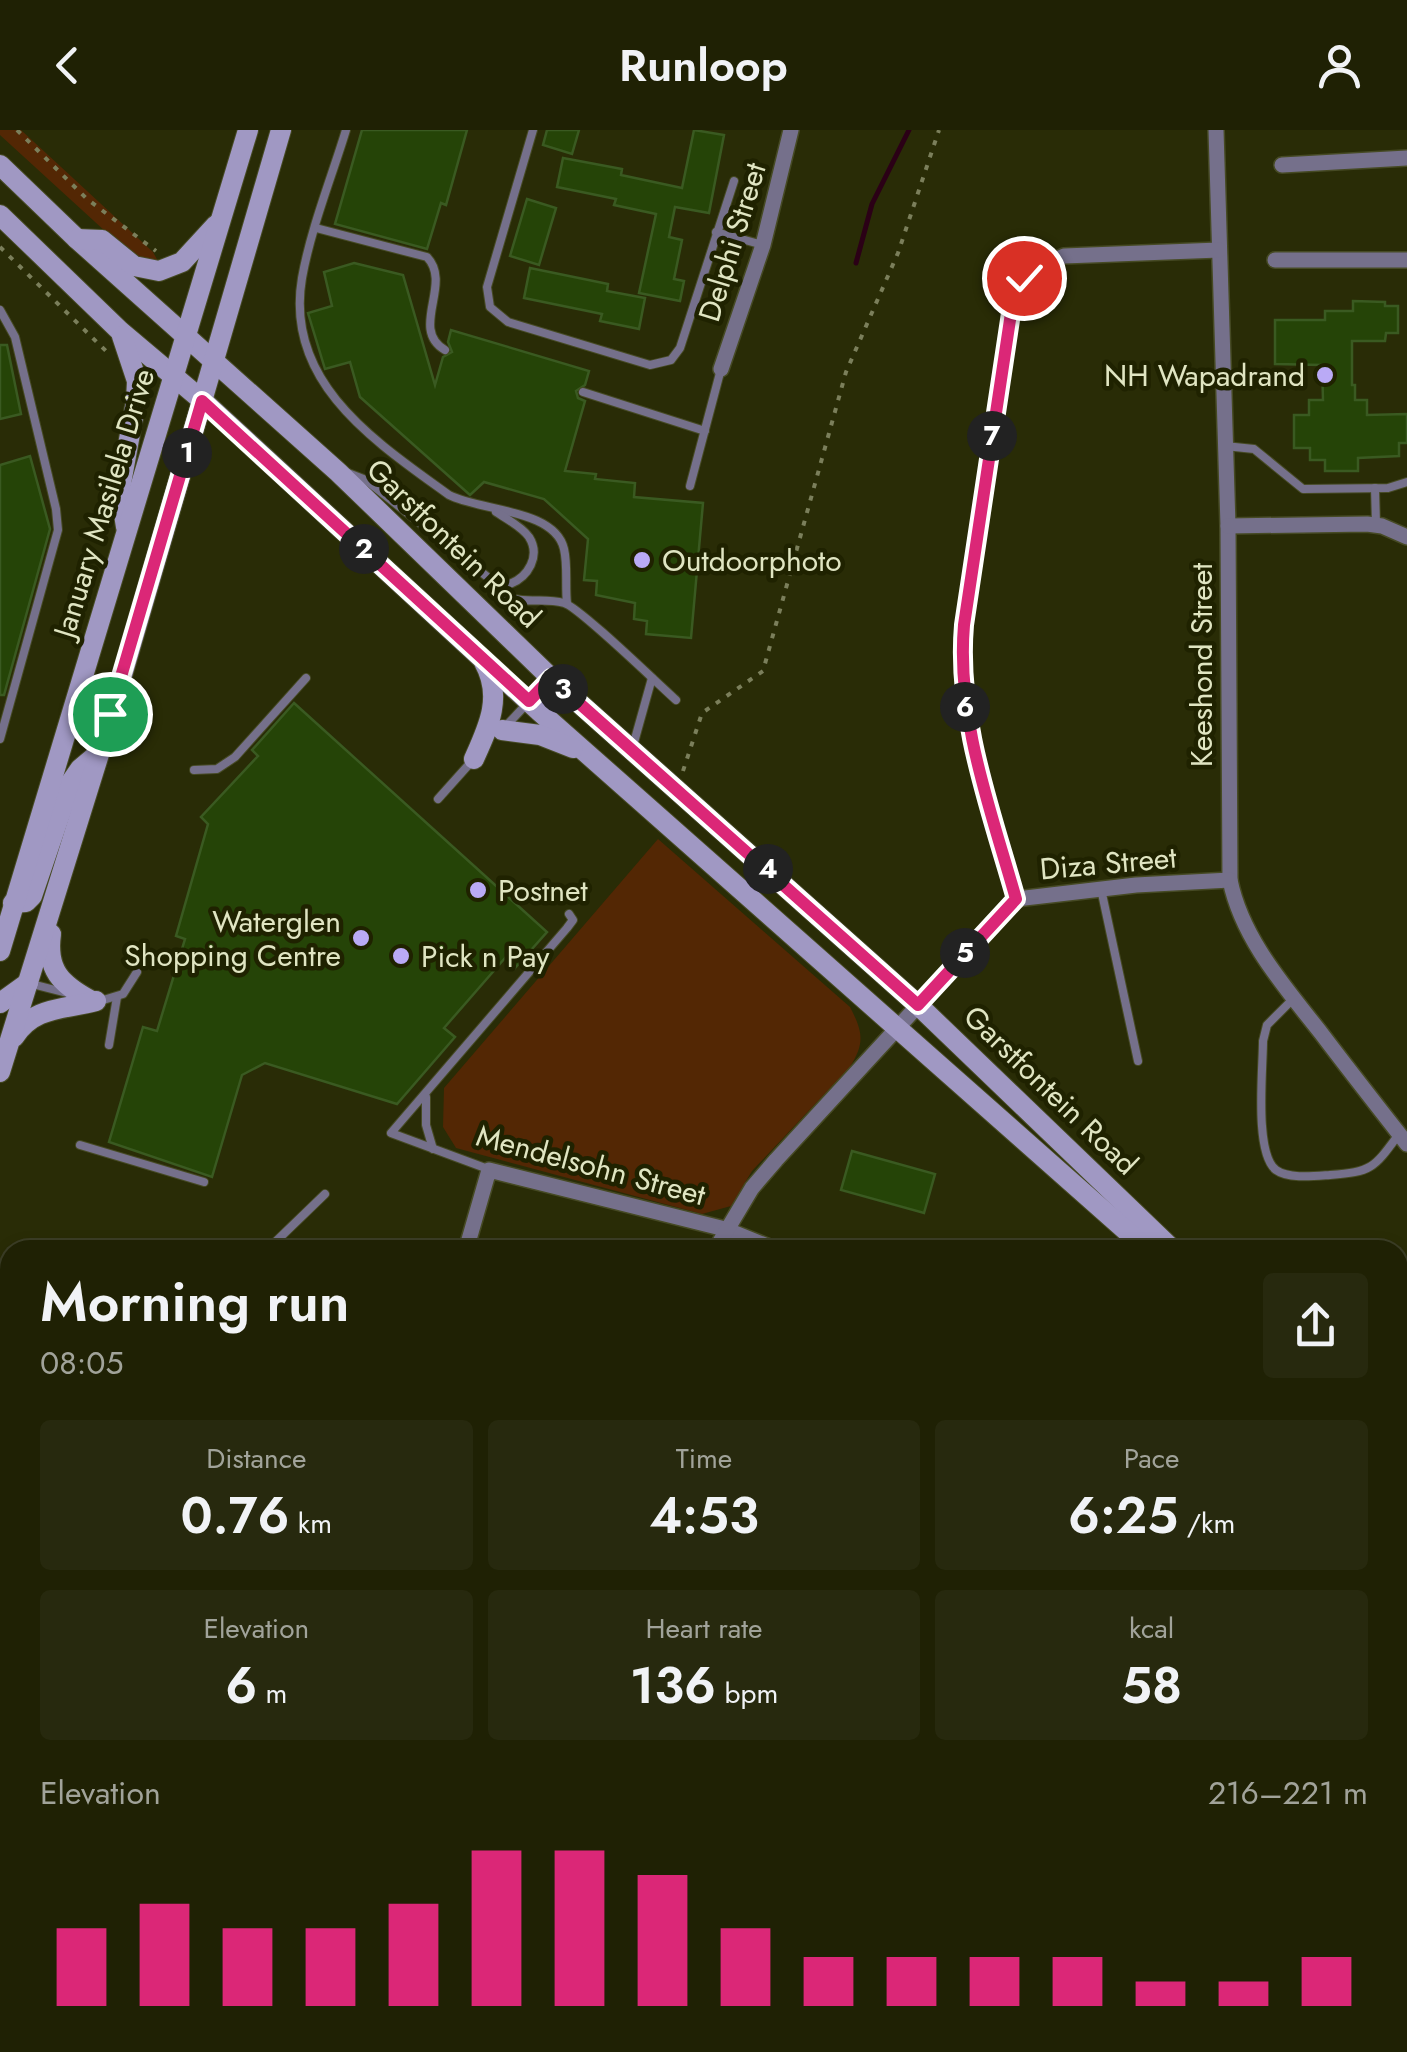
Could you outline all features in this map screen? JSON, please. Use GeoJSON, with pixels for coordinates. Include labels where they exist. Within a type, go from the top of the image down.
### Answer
{"type":"FeatureCollection","features":[{"type":"Feature","properties":{"kind":"main road","name":"January Masilela Drive"},"geometry":{"type":"LineString","coordinates":[[0,951],[6,900],[175,378],[248,130]]}},
{"type":"Feature","properties":{"kind":"main road"},"geometry":{"type":"LineString","coordinates":[[0,1072],[100,751],[282,130]]}},
{"type":"Feature","properties":{"kind":"main road","name":"Garstfontein Road"},"geometry":{"type":"LineString","coordinates":[[0,166],[338,472],[551,678],[918,1005],[1163,1240]]}},
{"type":"Feature","properties":{"kind":"main road","name":"Garstfontein Road"},"geometry":{"type":"LineString","coordinates":[[0,215],[120,331],[202,401],[529,701],[1137,1240]]}},
{"type":"Feature","properties":{"kind":"main road"},"geometry":{"type":"LineString","coordinates":[[77,239],[102,240],[140,269],[167,269],[182,262],[220,222]]}},
{"type":"Feature","properties":{"kind":"main road"},"geometry":{"type":"LineString","coordinates":[[120,331],[136,381],[120,489],[127,529]]}},
{"type":"Feature","properties":{"kind":"main road"},"geometry":{"type":"LineString","coordinates":[[474,759],[494,704],[492,676],[478,652]]}},
{"type":"Feature","properties":{"kind":"main road"},"geometry":{"type":"LineString","coordinates":[[502,730],[540,735],[593,757]]}},
{"type":"Feature","properties":{"kind":"main road"},"geometry":{"type":"LineString","coordinates":[[6,900],[26,902],[32,896],[71,782],[100,751]]}},
{"type":"Feature","properties":{"kind":"main road"},"geometry":{"type":"LineString","coordinates":[[60,878],[50,962],[66,986],[93,1000]]}},
{"type":"Feature","properties":{"kind":"main road"},"geometry":{"type":"LineString","coordinates":[[0,1004],[28,983]]}},
{"type":"Feature","properties":{"kind":"main road"},"geometry":{"type":"LineString","coordinates":[[8,1047],[23,1024],[37,1014],[93,1000]]}},
{"type":"Feature","properties":{"kind":"street","name":"Delphi Street"},"geometry":{"type":"LineString","coordinates":[[721,369],[763,245],[791,130]]}},
{"type":"Feature","properties":{"kind":"street","name":"Keeshond Street"},"geometry":{"type":"LineString","coordinates":[[1216,130],[1228,526],[1230,880],[1244,924],[1294,998],[1403,1139]]}},
{"type":"Feature","properties":{"kind":"street"},"geometry":{"type":"LineString","coordinates":[[1282,165],[1407,158]]}},
{"type":"Feature","properties":{"kind":"street"},"geometry":{"type":"LineString","coordinates":[[1016,899],[964,703],[961,667],[1013,300],[1018,287],[1033,270],[1064,256],[1219,250]]}},
{"type":"Feature","properties":{"kind":"street"},"geometry":{"type":"LineString","coordinates":[[1275,260],[1407,260]]}},
{"type":"Feature","properties":{"kind":"street"},"geometry":{"type":"LineString","coordinates":[[1228,526],[1376,525],[1407,537]]}},
{"type":"Feature","properties":{"kind":"street","name":"Diza Street"},"geometry":{"type":"LineString","coordinates":[[720,1240],[776,1160],[1016,899],[1230,880]]}},
{"type":"Feature","properties":{"kind":"street"},"geometry":{"type":"LineString","coordinates":[[469,1240],[489,1170]]}},
{"type":"Feature","properties":{"kind":"street","name":"Mendelsohn Street"},"geometry":{"type":"LineString","coordinates":[[489,1170],[725,1229],[752,1240]]}},
{"type":"Feature","properties":{"kind":"lane"},"geometry":{"type":"LineString","coordinates":[[346,130],[302,280],[300,314],[320,381],[348,417],[414,470],[464,502],[534,519],[556,532],[565,553],[567,604]]}},
{"type":"Feature","properties":{"kind":"lane"},"geometry":{"type":"LineString","coordinates":[[533,130],[488,287],[490,307],[498,317],[650,365],[666,363],[680,348],[734,181]]}},
{"type":"Feature","properties":{"kind":"lane"},"geometry":{"type":"LineString","coordinates":[[316,228],[427,257],[438,277],[431,331],[434,343],[445,350]]}},
{"type":"Feature","properties":{"kind":"lane"},"geometry":{"type":"LineString","coordinates":[[716,232],[763,245]]}},
{"type":"Feature","properties":{"kind":"lane"},"geometry":{"type":"LineString","coordinates":[[0,310],[16,336],[58,530],[0,739]]}},
{"type":"Feature","properties":{"kind":"lane"},"geometry":{"type":"LineString","coordinates":[[690,486],[721,369]]}},
{"type":"Feature","properties":{"kind":"lane"},"geometry":{"type":"LineString","coordinates":[[583,392],[705,431]]}},
{"type":"Feature","properties":{"kind":"lane"},"geometry":{"type":"LineString","coordinates":[[1226,446],[1254,449],[1302,489],[1374,488],[1407,482]]}},
{"type":"Feature","properties":{"kind":"lane"},"geometry":{"type":"LineString","coordinates":[[338,472],[353,473],[366,480],[490,579],[503,595],[567,604],[676,700]]}},
{"type":"Feature","properties":{"kind":"lane"},"geometry":{"type":"LineString","coordinates":[[1374,488],[1376,525]]}},
{"type":"Feature","properties":{"kind":"lane"},"geometry":{"type":"LineString","coordinates":[[490,579],[504,584],[517,582],[527,573],[534,556],[531,539],[525,532],[492,510]]}},
{"type":"Feature","properties":{"kind":"lane"},"geometry":{"type":"LineString","coordinates":[[194,770],[217,769],[236,757],[306,678]]}},
{"type":"Feature","properties":{"kind":"lane"},"geometry":{"type":"LineString","coordinates":[[438,799],[551,678]]}},
{"type":"Feature","properties":{"kind":"lane"},"geometry":{"type":"LineString","coordinates":[[632,750],[652,678]]}},
{"type":"Feature","properties":{"kind":"lane"},"geometry":{"type":"LineString","coordinates":[[1101,889],[1138,1061]]}},
{"type":"Feature","properties":{"kind":"lane"},"geometry":{"type":"LineString","coordinates":[[433,1149],[425,1116],[427,1092],[570,925],[570,914]]}},
{"type":"Feature","properties":{"kind":"lane"},"geometry":{"type":"LineString","coordinates":[[28,983],[93,1000],[118,997],[137,972]]}},
{"type":"Feature","properties":{"kind":"lane"},"geometry":{"type":"LineString","coordinates":[[109,1045],[118,997]]}},
{"type":"Feature","properties":{"kind":"lane"},"geometry":{"type":"LineString","coordinates":[[1294,998],[1267,1026],[1263,1040],[1262,1144],[1272,1167],[1282,1174],[1318,1176],[1362,1172],[1403,1139]]}},
{"type":"Feature","properties":{"kind":"lane","name":"Mendelsohn Street"},"geometry":{"type":"LineString","coordinates":[[427,1092],[391,1133],[489,1170]]}},
{"type":"Feature","properties":{"kind":"lane"},"geometry":{"type":"LineString","coordinates":[[80,1146],[204,1182]]}},
{"type":"Feature","properties":{"kind":"lane"},"geometry":{"type":"LineString","coordinates":[[277,1240],[324,1194]]}},
{"type":"Feature","properties":{"kind":"path"},"geometry":{"type":"LineString","coordinates":[[17,130],[87,199],[152,245],[167,269]]}},
{"type":"Feature","properties":{"kind":"path"},"geometry":{"type":"LineString","coordinates":[[677,788],[702,712],[764,672],[846,372],[898,253],[939,130]]}},
{"type":"Feature","properties":{"kind":"path"},"geometry":{"type":"LineString","coordinates":[[0,247],[114,359]]}},
{"type":"Feature","properties":{"kind":"shaded area"},"geometry":{"type":"Polygon","coordinates":[[[0,130],[21,130],[153,252],[159,263],[141,264],[0,135],[0,130]]]}},
{"type":"Feature","properties":{"kind":"shaded area"},"geometry":{"type":"Polygon","coordinates":[[[658,839],[850,1007],[860,1037],[850,1067],[752,1171],[731,1206],[702,1214],[456,1148],[443,1127],[444,1088],[658,839]]]}},
{"type":"Feature","properties":{"kind":"building"},"geometry":{"type":"Polygon","coordinates":[[[362,130],[467,130],[446,205],[441,203],[427,249],[335,224],[362,130]]]}},
{"type":"Feature","properties":{"kind":"building"},"geometry":{"type":"Polygon","coordinates":[[[547,130],[579,130],[572,154],[543,145],[547,130]]]}},
{"type":"Feature","properties":{"kind":"building"},"geometry":{"type":"Polygon","coordinates":[[[694,130],[724,135],[709,213],[675,207],[669,237],[682,240],[674,279],[684,281],[680,301],[639,293],[656,214],[614,205],[616,199],[557,187],[563,158],[622,169],[621,175],[682,188],[694,130]]]}},
{"type":"Feature","properties":{"kind":"building"},"geometry":{"type":"Polygon","coordinates":[[[527,199],[556,208],[539,265],[510,256],[527,199]]]}},
{"type":"Feature","properties":{"kind":"building"},"geometry":{"type":"Polygon","coordinates":[[[354,263],[403,275],[435,385],[443,357],[452,352],[448,342],[451,330],[589,371],[585,385],[576,391],[578,398],[585,401],[565,471],[635,483],[634,497],[703,503],[691,638],[646,634],[647,621],[634,619],[635,603],[596,595],[597,581],[584,580],[588,539],[544,499],[484,482],[470,495],[360,397],[350,362],[325,369],[308,313],[332,306],[324,272],[354,263]]]}},
{"type":"Feature","properties":{"kind":"building"},"geometry":{"type":"Polygon","coordinates":[[[530,268],[608,284],[607,291],[645,298],[639,329],[600,321],[602,314],[524,298],[530,268]]]}},
{"type":"Feature","properties":{"kind":"building"},"geometry":{"type":"Polygon","coordinates":[[[1353,301],[1398,306],[1398,333],[1386,333],[1385,341],[1352,341],[1352,385],[1355,400],[1367,400],[1367,415],[1407,414],[1407,443],[1399,443],[1399,456],[1358,458],[1358,471],[1325,471],[1325,460],[1310,460],[1310,448],[1294,448],[1294,415],[1309,415],[1309,400],[1323,400],[1322,365],[1275,364],[1275,320],[1325,320],[1325,311],[1353,311],[1353,301]]]}},
{"type":"Feature","properties":{"kind":"building"},"geometry":{"type":"Polygon","coordinates":[[[0,345],[7,345],[21,414],[0,419],[0,345]]]}},
{"type":"Feature","properties":{"kind":"building"},"geometry":{"type":"Polygon","coordinates":[[[30,456],[50,529],[4,695],[0,695],[0,465],[30,456]]]}},
{"type":"Feature","properties":{"kind":"building","name":"Waterglen Shopping Centre"},"geometry":{"type":"Polygon","coordinates":[[[294,703],[547,932],[515,968],[505,958],[444,1028],[455,1037],[397,1104],[265,1063],[242,1075],[212,1177],[109,1142],[143,1027],[157,1031],[185,939],[176,936],[208,824],[201,817],[258,756],[252,750],[294,703]]]}},
{"type":"Feature","properties":{"kind":"building"},"geometry":{"type":"Polygon","coordinates":[[[852,1151],[935,1174],[924,1213],[841,1190],[852,1151]]]}},
{"type":"Feature","properties":{"kind":"waterway"},"geometry":{"type":"LineString","coordinates":[[856,263],[872,204],[909,130]]}},
{"type":"Feature","properties":{"kind":"place","name":"NH Wapadrand"},"geometry":{"type":"Point","coordinates":[1325,375]}},
{"type":"Feature","properties":{"kind":"place","name":"Outdoorphoto"},"geometry":{"type":"Point","coordinates":[642,560]}},
{"type":"Feature","properties":{"kind":"place","name":"Postnet"},"geometry":{"type":"Point","coordinates":[478,890]}},
{"type":"Feature","properties":{"kind":"place","name":"Waterglen Shopping Centre"},"geometry":{"type":"Point","coordinates":[361,938]}},
{"type":"Feature","properties":{"kind":"place","name":"Pick n Pay"},"geometry":{"type":"Point","coordinates":[401,956]}},
{"type":"Feature","properties":{"kind":"route"},"geometry":{"type":"LineString","coordinates":[[110,714],[202,401],[529,701],[551,678],[918,1005],[1016,899],[964,703],[961,667],[1013,300],[1024,278]]}}]}
